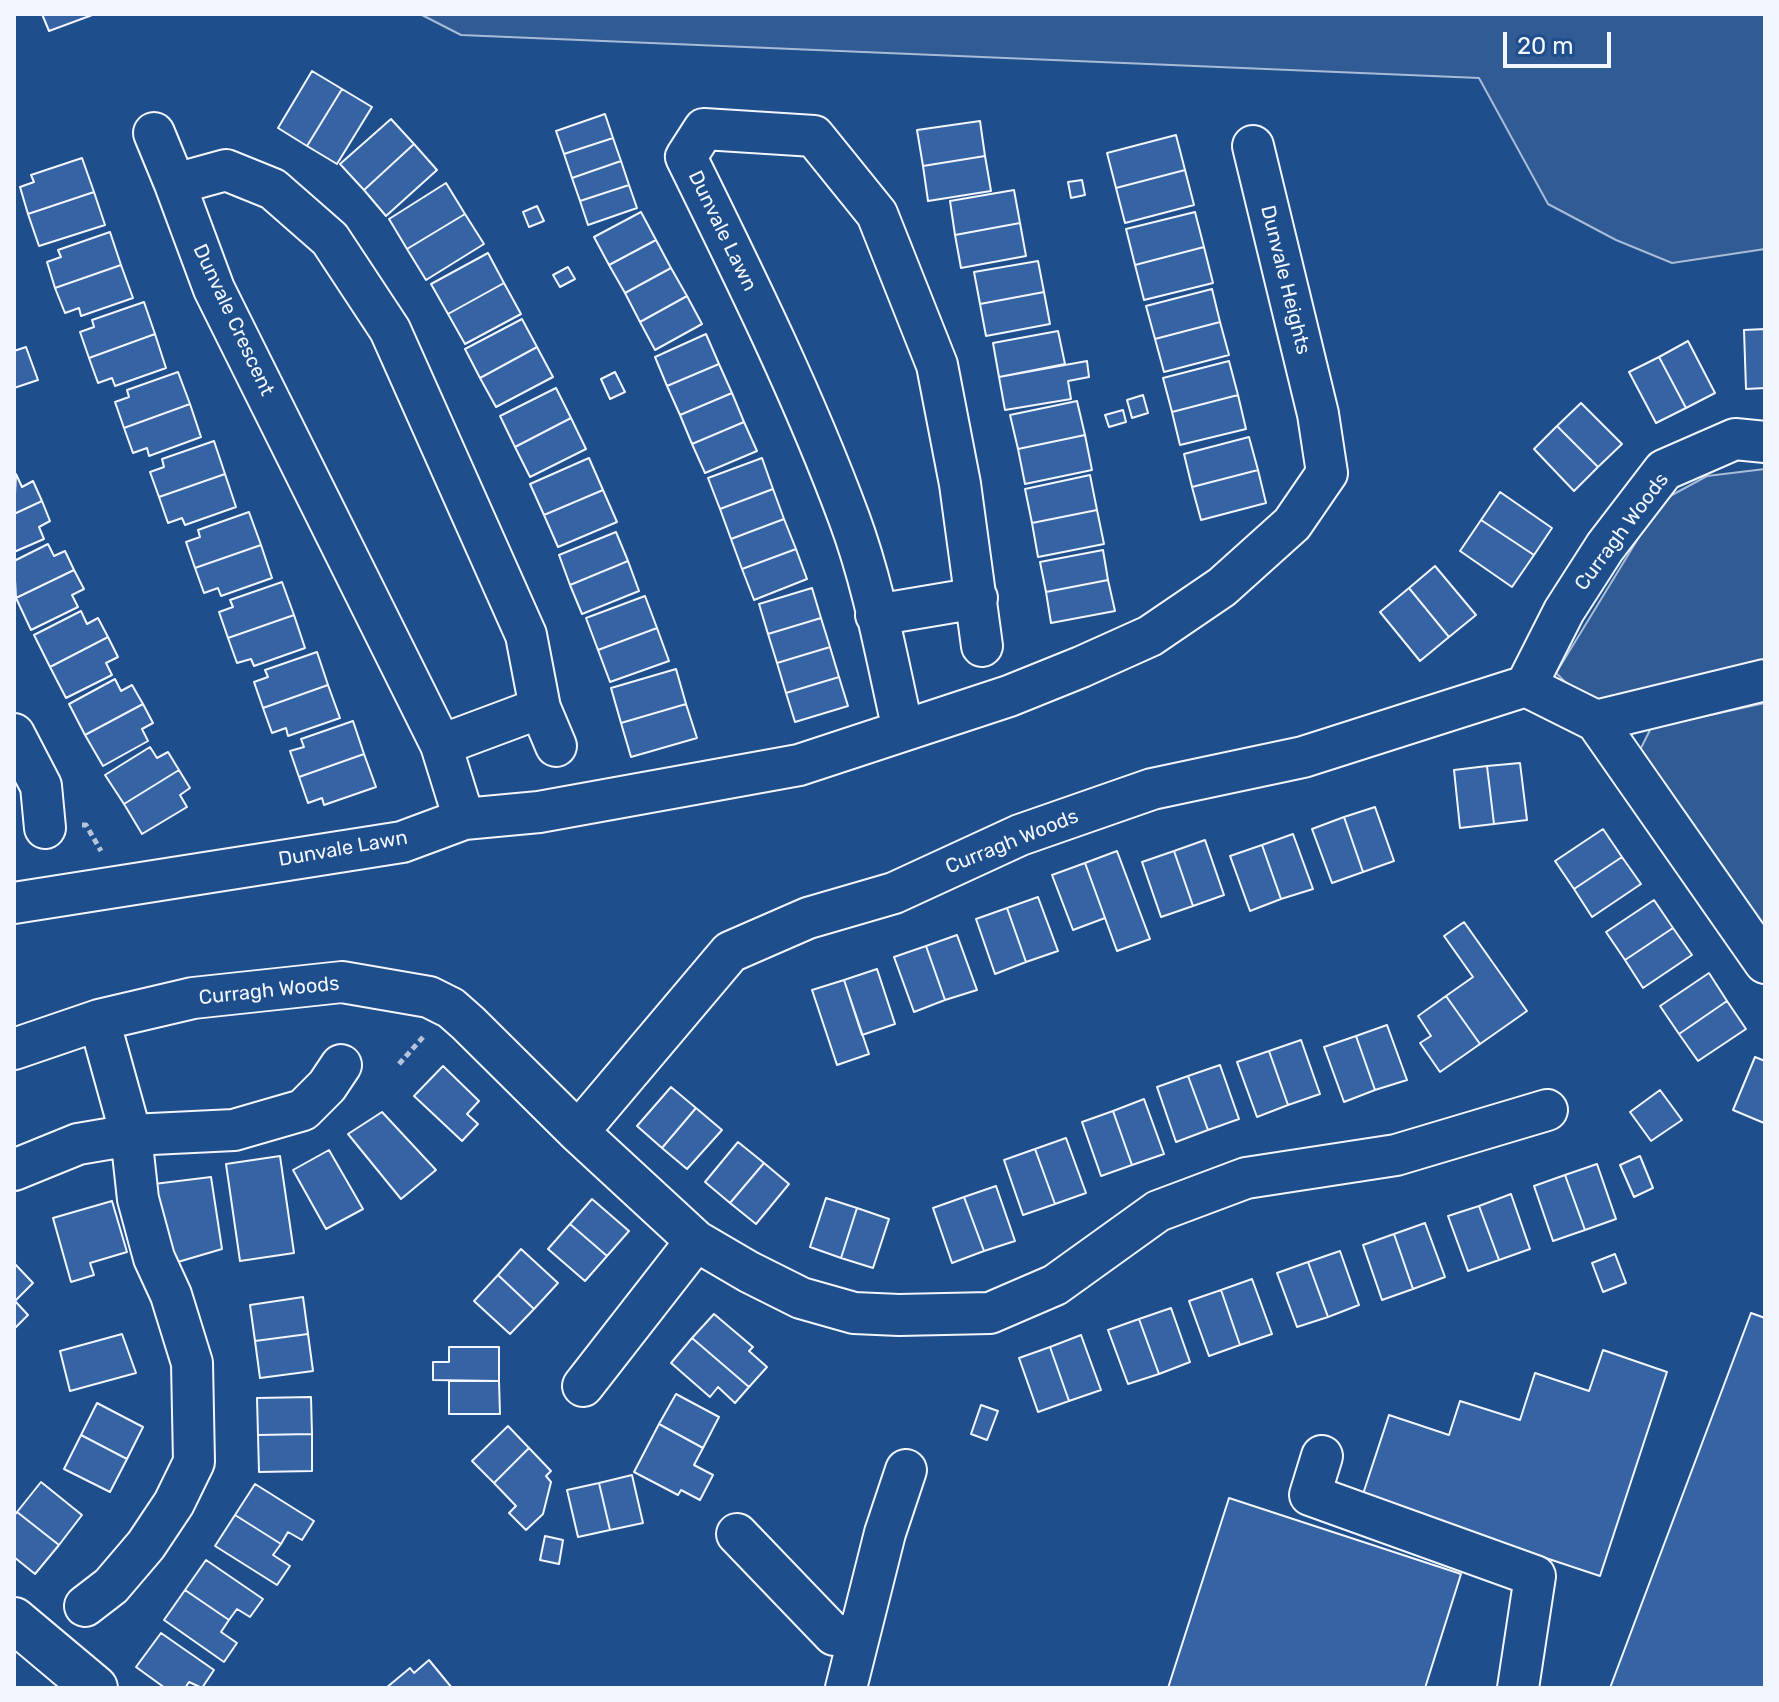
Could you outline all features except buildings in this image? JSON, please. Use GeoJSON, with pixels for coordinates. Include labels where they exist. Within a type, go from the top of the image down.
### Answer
{"type":"FeatureCollection","features":[{"type":"Feature","properties":{"kind":"main road"},"geometry":{"type":"LineString","coordinates":[[14,1620],[95,1688]]}},
{"type":"Feature","properties":{"kind":"street","name":"Dunvale Lawn"},"geometry":{"type":"LineString","coordinates":[[903,730],[850,520],[787,367],[686,157],[704,129],[814,136],[877,214],[937,365],[960,484],[982,646]]}},
{"type":"Feature","properties":{"kind":"street","name":"Dunvale Crescent"},"geometry":{"type":"LineString","coordinates":[[154,133],[214,289],[441,745],[464,819]]}},
{"type":"Feature","properties":{"kind":"street","name":"Dunvale Heights"},"geometry":{"type":"LineString","coordinates":[[1253,146],[1318,414]]}},
{"type":"Feature","properties":{"kind":"street"},"geometry":{"type":"LineString","coordinates":[[175,184],[226,170],[273,189],[330,239],[390,330],[410,373],[526,635],[540,708],[556,746]]}},
{"type":"Feature","properties":{"kind":"street","name":"Dunvale Lawn"},"geometry":{"type":"LineString","coordinates":[[14,903],[402,842],[464,819],[539,812],[785,768],[1009,696],[1150,636],[1222,587],[1292,524],[1327,473],[1318,414]]}},
{"type":"Feature","properties":{"kind":"street","name":"Curragh Woods"},"geometry":{"type":"LineString","coordinates":[[578,1132],[730,952],[808,918],[894,893],[1020,835],[1152,789],[1303,757],[1526,686],[1564,611],[1605,547],[1664,470],[1735,439],[1765,442]]}},
{"type":"Feature","properties":{"kind":"street"},"geometry":{"type":"LineString","coordinates":[[876,615],[977,598]]}},
{"type":"Feature","properties":{"kind":"street"},"geometry":{"type":"LineString","coordinates":[[1596,721],[1765,680]]}},
{"type":"Feature","properties":{"kind":"street"},"geometry":{"type":"LineString","coordinates":[[1526,686],[1596,721],[1765,963]]}},
{"type":"Feature","properties":{"kind":"street"},"geometry":{"type":"LineString","coordinates":[[441,745],[540,708]]}},
{"type":"Feature","properties":{"kind":"street"},"geometry":{"type":"LineString","coordinates":[[14,734],[41,786],[45,828]]}},
{"type":"Feature","properties":{"kind":"street","name":"Curragh Woods"},"geometry":{"type":"LineString","coordinates":[[14,1049],[99,1020],[193,998],[342,982],[429,997],[451,1008],[468,1023],[578,1132],[696,1241],[801,1298],[854,1313],[899,1315],[990,1313],[1055,1285],[1158,1211],[1246,1178],[1396,1155],[1547,1110]]}},
{"type":"Feature","properties":{"kind":"street"},"geometry":{"type":"LineString","coordinates":[[85,1606],[111,1586],[146,1545],[174,1503],[194,1462],[192,1363],[171,1295],[154,1258],[138,1199],[131,1135],[99,1020]]}},
{"type":"Feature","properties":{"kind":"street"},"geometry":{"type":"LineString","coordinates":[[14,1170],[78,1144],[131,1135],[234,1130],[303,1110],[327,1086],[341,1065]]}},
{"type":"Feature","properties":{"kind":"street"},"geometry":{"type":"LineString","coordinates":[[583,1386],[696,1241]]}},
{"type":"Feature","properties":{"kind":"street"},"geometry":{"type":"LineString","coordinates":[[1322,1456],[1310,1495],[1535,1576],[1518,1688]]}},
{"type":"Feature","properties":{"kind":"street"},"geometry":{"type":"LineString","coordinates":[[846,1688],[885,1533],[906,1470]]}},
{"type":"Feature","properties":{"kind":"street"},"geometry":{"type":"LineString","coordinates":[[737,1534],[834,1635],[858,1635]]}},
{"type":"Feature","properties":{"kind":"path"},"geometry":{"type":"LineString","coordinates":[[45,828],[86,825],[121,887]]}},
{"type":"Feature","properties":{"kind":"shaded area"},"geometry":{"type":"Polygon","coordinates":[[[420,14],[1765,14],[1765,249],[1672,263],[1616,240],[1548,204],[1479,78],[461,35],[420,14]]]}},
{"type":"Feature","properties":{"kind":"shaded area"},"geometry":{"type":"Polygon","coordinates":[[[1765,469],[1765,662],[1588,704],[1556,673],[1661,501],[1707,476],[1765,469]]]}},
{"type":"Feature","properties":{"kind":"shaded area"},"geometry":{"type":"Polygon","coordinates":[[[1765,703],[1765,933],[1640,750],[1651,728],[1765,703]]]}}]}
